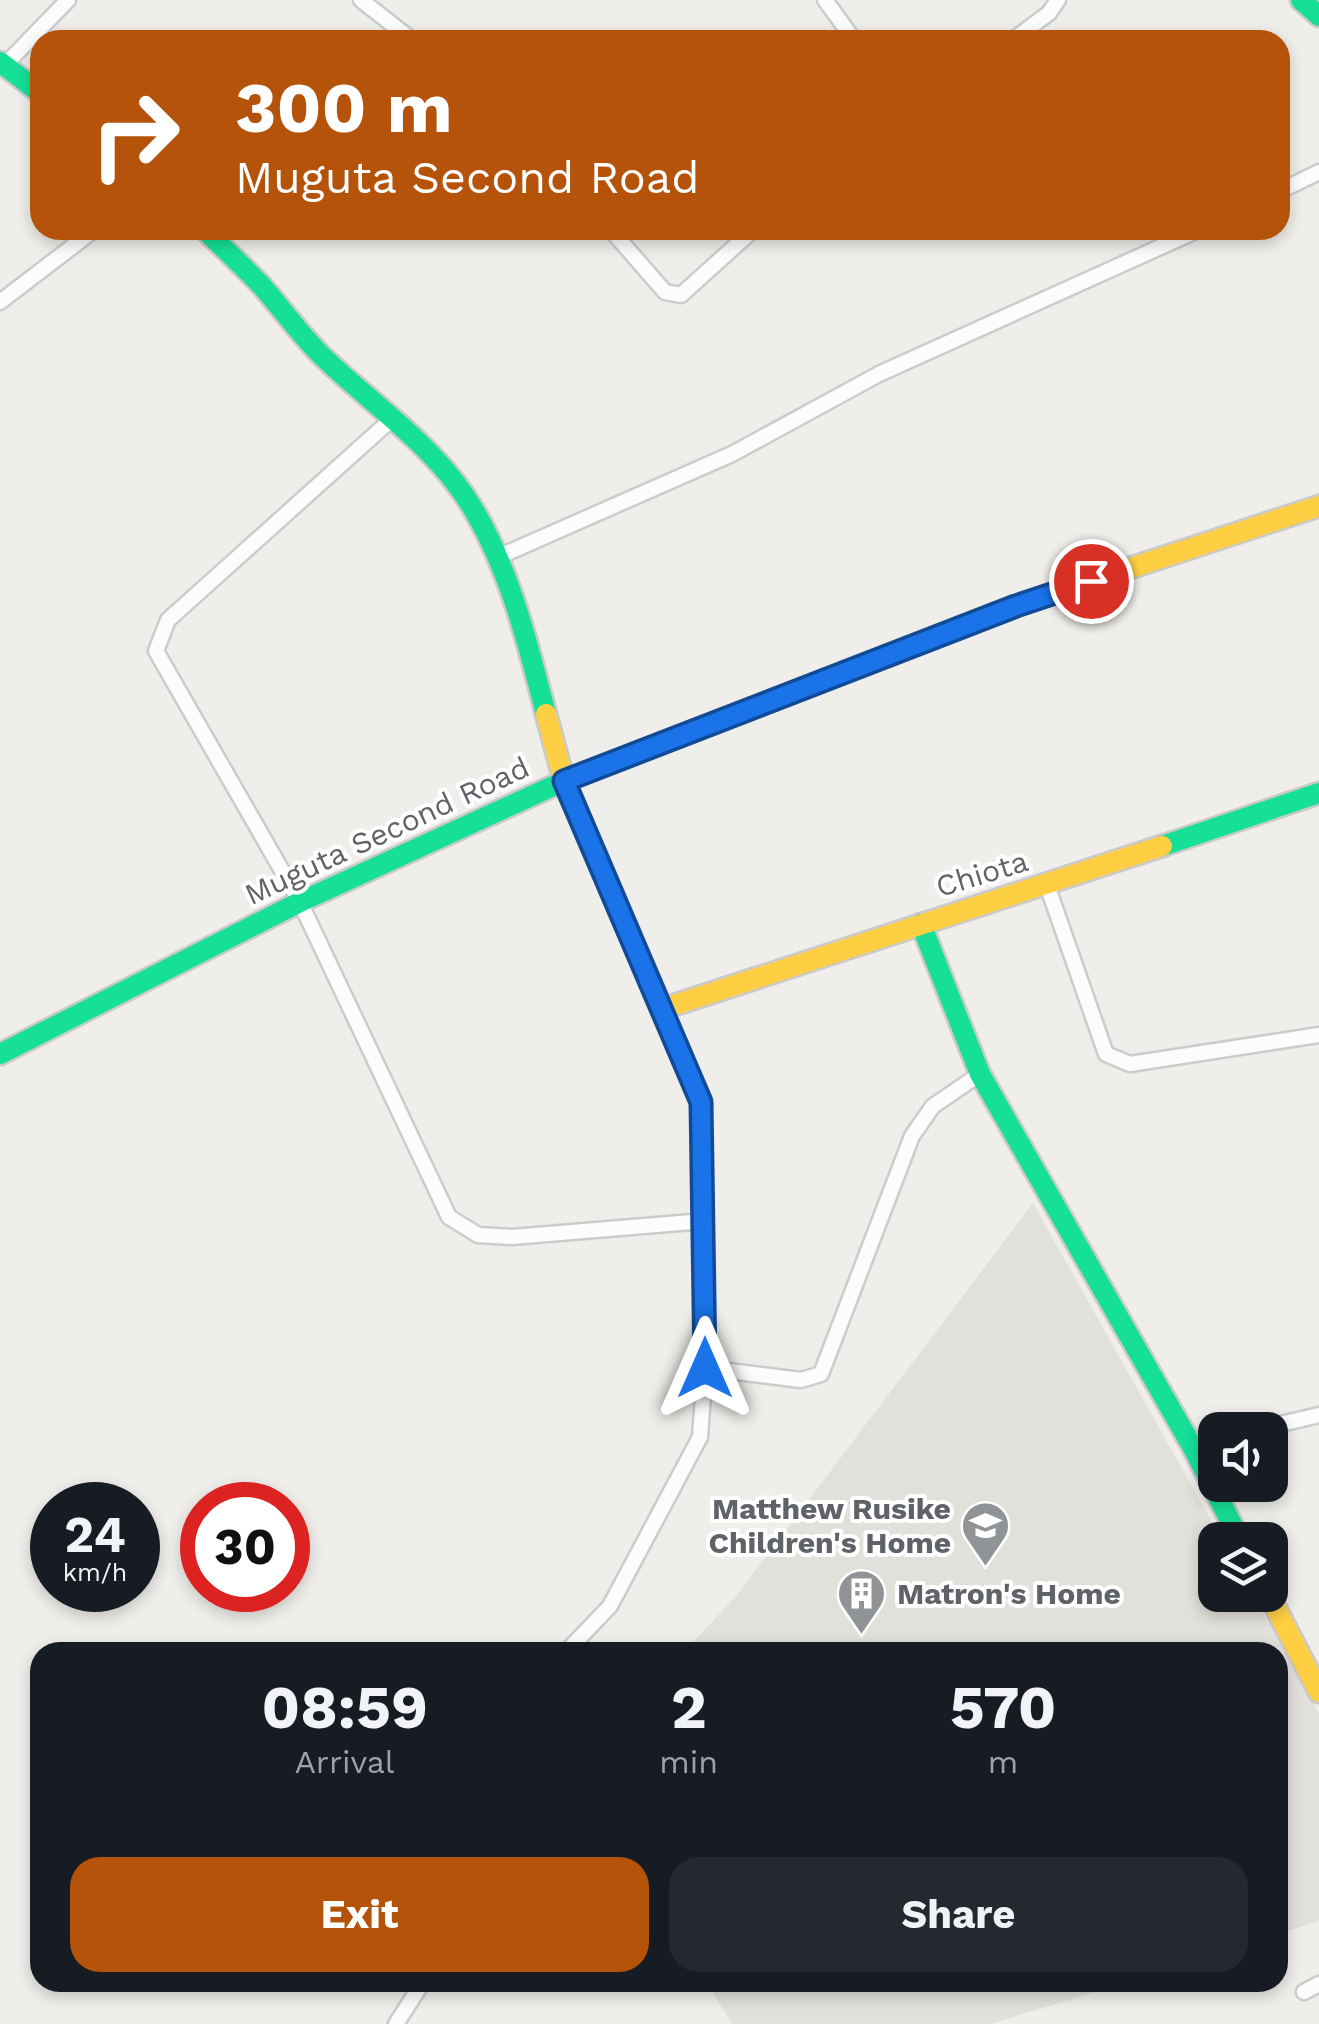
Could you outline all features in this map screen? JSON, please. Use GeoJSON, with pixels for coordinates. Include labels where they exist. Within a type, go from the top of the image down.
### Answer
{"type":"FeatureCollection","features":[{"type":"Feature","properties":{"kind":"street"},"geometry":{"type":"LineString","coordinates":[[37,30],[68,0]]}},
{"type":"Feature","properties":{"kind":"street"},"geometry":{"type":"LineString","coordinates":[[360,0],[399,30]]}},
{"type":"Feature","properties":{"kind":"street"},"geometry":{"type":"LineString","coordinates":[[826,0],[847,30]]}},
{"type":"Feature","properties":{"kind":"street"},"geometry":{"type":"LineString","coordinates":[[1026,30],[1049,13],[1058,0]]}},
{"type":"Feature","properties":{"kind":"street"},"geometry":{"type":"LineString","coordinates":[[1301,0],[1319,16]]}},
{"type":"Feature","properties":{"kind":"street"},"geometry":{"type":"LineString","coordinates":[[30,37],[3,63],[30,85]]}},
{"type":"Feature","properties":{"kind":"street"},"geometry":{"type":"LineString","coordinates":[[1290,186],[1319,172]]}},
{"type":"Feature","properties":{"kind":"street"},"geometry":{"type":"LineString","coordinates":[[0,302],[81,240]]}},
{"type":"Feature","properties":{"kind":"street"},"geometry":{"type":"LineString","coordinates":[[216,240],[318,352],[393,418],[458,486],[498,557],[520,618],[564,781],[701,1102],[705,1368],[700,1437],[610,1606],[576,1642]]}},
{"type":"Feature","properties":{"kind":"street"},"geometry":{"type":"LineString","coordinates":[[620,240],[665,292],[681,295],[742,240]]}},
{"type":"Feature","properties":{"kind":"street"},"geometry":{"type":"LineString","coordinates":[[498,557],[732,454],[879,374],[1176,240]]}},
{"type":"Feature","properties":{"kind":"street"},"geometry":{"type":"LineString","coordinates":[[393,418],[168,620],[156,651],[300,902],[449,1217],[478,1236],[512,1237],[704,1221]]}},
{"type":"Feature","properties":{"kind":"street","name":"Muguta Second Road"},"geometry":{"type":"LineString","coordinates":[[0,1054],[300,902],[564,781],[1016,606],[1319,506]]}},
{"type":"Feature","properties":{"kind":"street","name":"Chiota"},"geometry":{"type":"LineString","coordinates":[[662,1009],[1047,885],[1319,792]]}},
{"type":"Feature","properties":{"kind":"street"},"geometry":{"type":"LineString","coordinates":[[1047,885],[1106,1054],[1130,1064],[1319,1035]]}},
{"type":"Feature","properties":{"kind":"street"},"geometry":{"type":"LineString","coordinates":[[921,924],[980,1074],[1193,1448],[1231,1522]]}},
{"type":"Feature","properties":{"kind":"street"},"geometry":{"type":"LineString","coordinates":[[705,1368],[800,1380],[821,1374],[912,1136],[934,1106],[980,1074]]}},
{"type":"Feature","properties":{"kind":"street"},"geometry":{"type":"LineString","coordinates":[[1288,1422],[1319,1415]]}},
{"type":"Feature","properties":{"kind":"street"},"geometry":{"type":"LineString","coordinates":[[1193,1448],[1198,1446]]}},
{"type":"Feature","properties":{"kind":"street"},"geometry":{"type":"LineString","coordinates":[[1278,1612],[1319,1692]]}},
{"type":"Feature","properties":{"kind":"street"},"geometry":{"type":"LineString","coordinates":[[1304,1992],[1319,1984]]}},
{"type":"Feature","properties":{"kind":"street"},"geometry":{"type":"LineString","coordinates":[[396,2024],[417,1992]]}},
{"type":"Feature","properties":{"kind":"shaded area","name":"Matthew Rusike Children's Home"},"geometry":{"type":"Polygon","coordinates":[[[1033,1203],[1212,1522],[1198,1522],[1198,1612],[1263,1612],[1279,1642],[693,1642],[737,1595],[1033,1203]]]}},
{"type":"Feature","properties":{"kind":"shaded area","name":"Matthew Rusike Children's Home"},"geometry":{"type":"Polygon","coordinates":[[[1288,1658],[1319,1713],[1319,1921],[1288,1931],[1288,1658]]]}},
{"type":"Feature","properties":{"kind":"shaded area"},"geometry":{"type":"Polygon","coordinates":[[[712,1992],[1094,1992],[991,2024],[732,2024],[712,1992]]]}},
{"type":"Feature","properties":{"kind":"traffic: fast"},"geometry":{"type":"LineString","coordinates":[[1301,0],[1319,16]]}},
{"type":"Feature","properties":{"kind":"traffic: fast"},"geometry":{"type":"LineString","coordinates":[[0,62],[30,85]]}},
{"type":"Feature","properties":{"kind":"traffic: fast"},"geometry":{"type":"LineString","coordinates":[[215,240],[260,284],[320,354],[423,447],[460,489],[488,536],[509,585],[546,714]]}},
{"type":"Feature","properties":{"kind":"traffic: fast"},"geometry":{"type":"LineString","coordinates":[[0,1054],[300,902],[564,781],[892,654]]}},
{"type":"Feature","properties":{"kind":"traffic: fast"},"geometry":{"type":"LineString","coordinates":[[1162,846],[1319,793]]}},
{"type":"Feature","properties":{"kind":"traffic: fast"},"geometry":{"type":"LineString","coordinates":[[921,924],[980,1074],[1193,1448],[1231,1522]]}},
{"type":"Feature","properties":{"kind":"traffic: slow"},"geometry":{"type":"LineString","coordinates":[[892,654],[1015,606],[1319,506]]}},
{"type":"Feature","properties":{"kind":"traffic: slow"},"geometry":{"type":"LineString","coordinates":[[546,714],[564,781],[662,1009],[1162,846]]}},
{"type":"Feature","properties":{"kind":"traffic: slow"},"geometry":{"type":"LineString","coordinates":[[1278,1612],[1319,1692]]}},
{"type":"Feature","properties":{"kind":"place","name":"Matthew Rusike Children's Home"},"geometry":{"type":"Point","coordinates":[986,1568]}},
{"type":"Feature","properties":{"kind":"place","name":"Matron's Home"},"geometry":{"type":"Point","coordinates":[862,1636]}},
{"type":"Feature","properties":{"kind":"route"},"geometry":{"type":"LineString","coordinates":[[705,1368],[701,1102],[564,781],[1016,606],[1091,581]]}}]}
